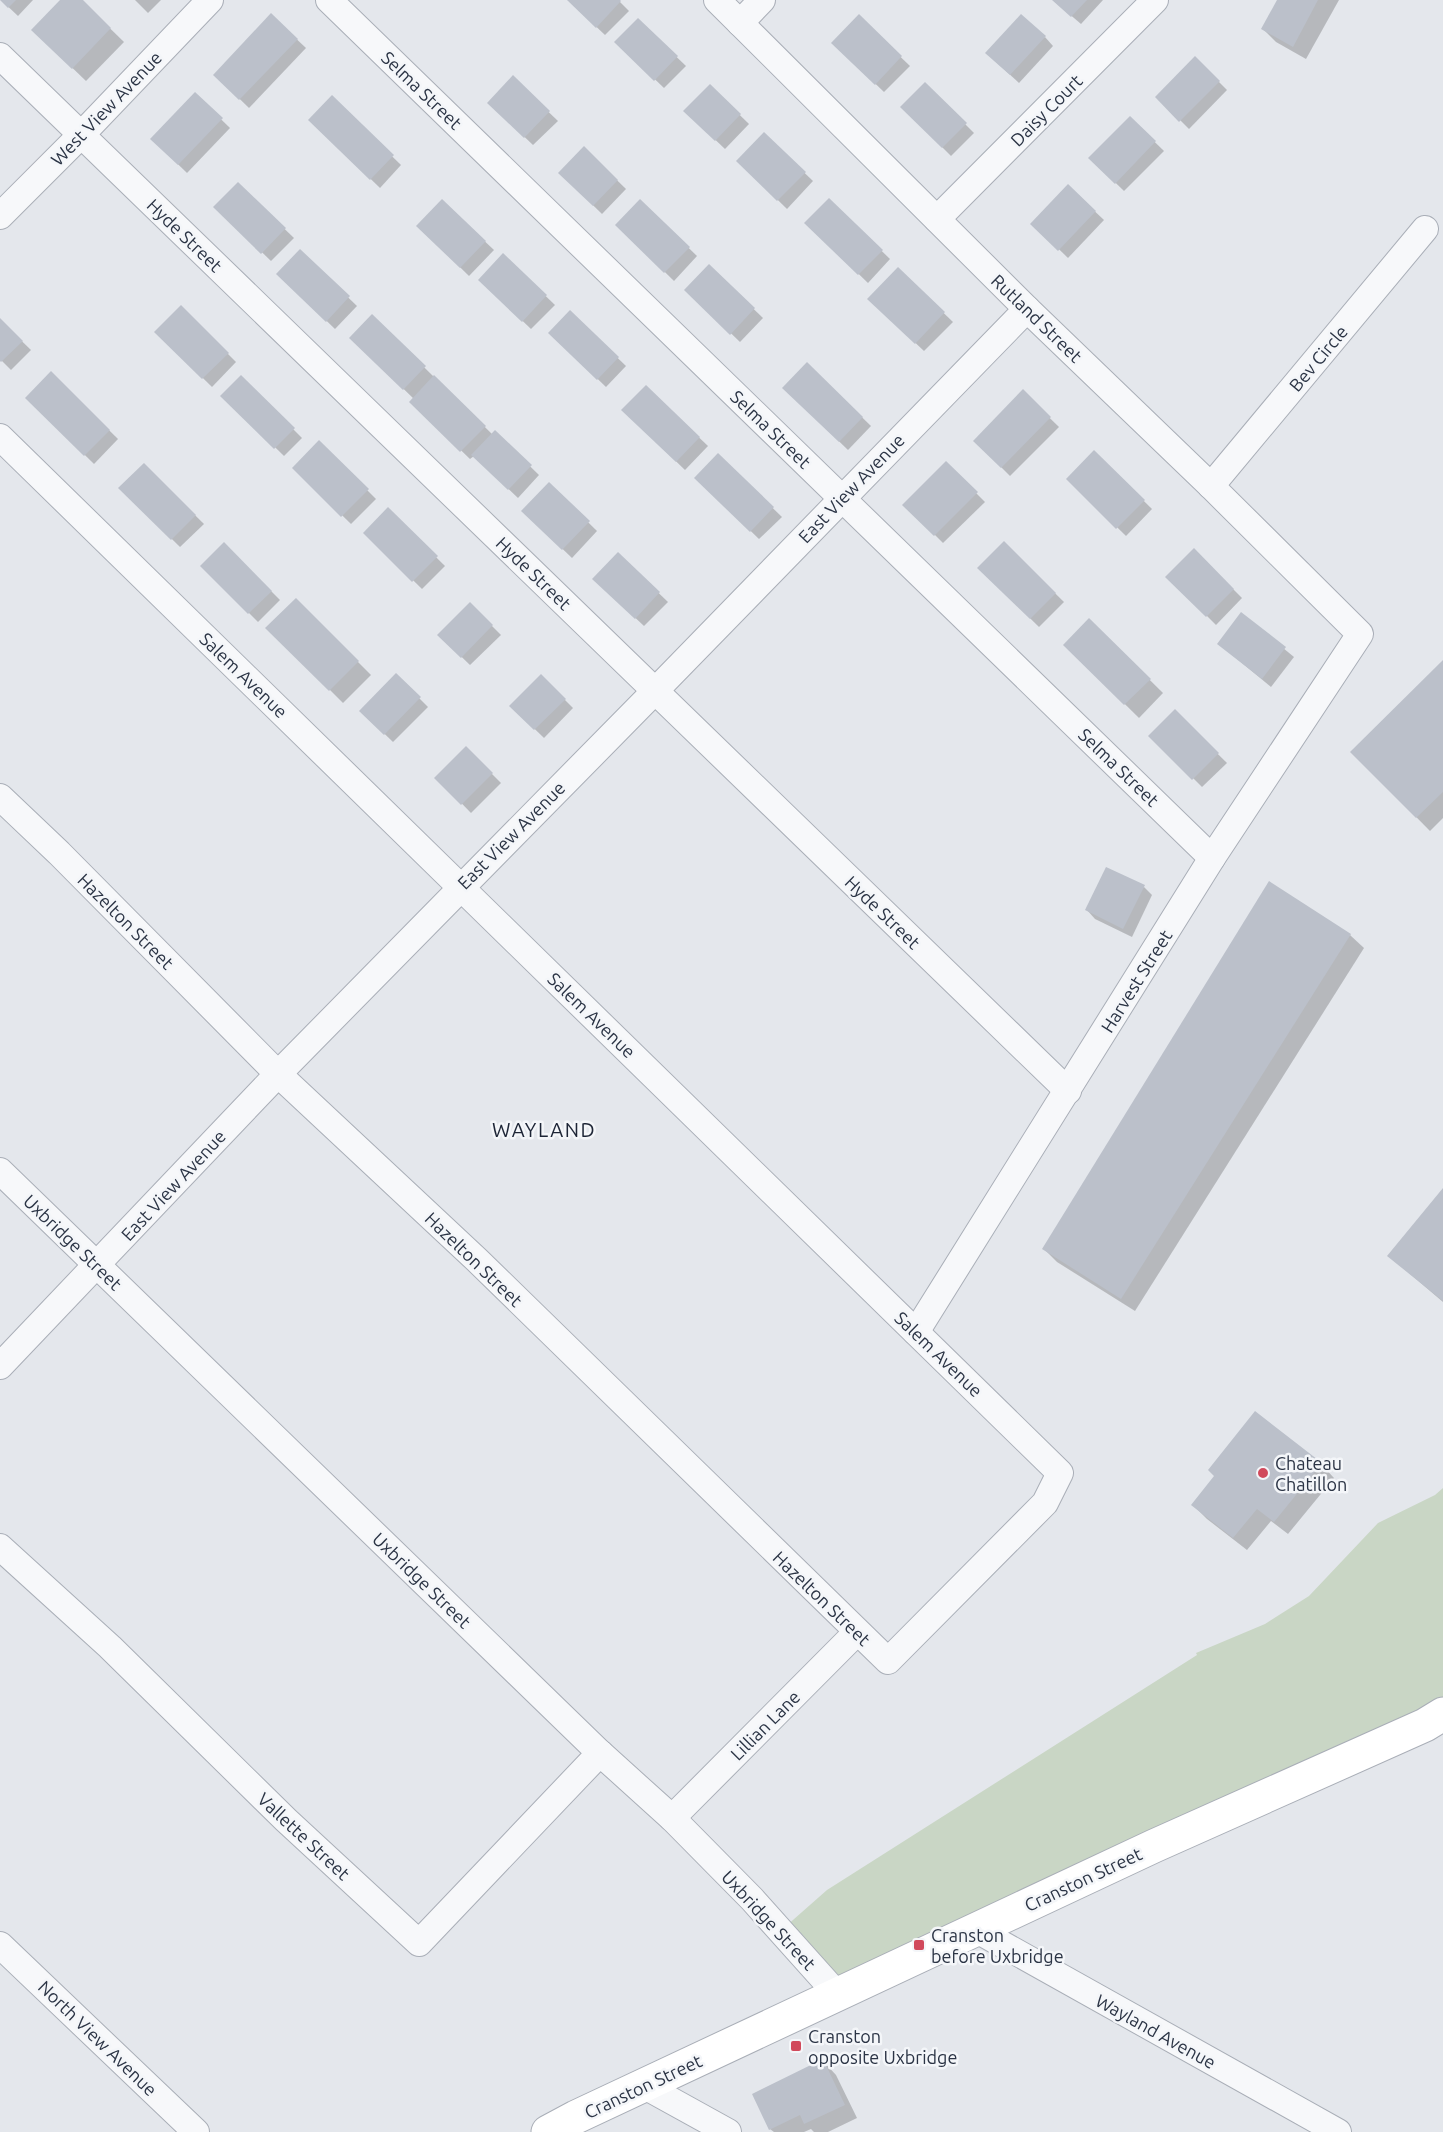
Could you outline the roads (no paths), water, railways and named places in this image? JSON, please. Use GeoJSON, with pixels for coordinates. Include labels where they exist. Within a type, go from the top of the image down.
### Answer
{"type":"FeatureCollection","features":[{"type":"Feature","properties":{"kind":"main road","name":"Cranston Street"},"geometry":{"type":"LineString","coordinates":[[548,2132],[643,2085],[1154,1846],[1437,1720]]}},
{"type":"Feature","properties":{"kind":"street","name":"West View Avenue"},"geometry":{"type":"LineString","coordinates":[[0,216],[210,0]]}},
{"type":"Feature","properties":{"kind":"street","name":"Selma Street"},"geometry":{"type":"LineString","coordinates":[[329,0],[1212,858]]}},
{"type":"Feature","properties":{"kind":"street","name":"Rutland Street"},"geometry":{"type":"LineString","coordinates":[[717,0],[1027,309],[1211,486],[1360,634]]}},
{"type":"Feature","properties":{"kind":"street"},"geometry":{"type":"LineString","coordinates":[[740,23],[762,0]]}},
{"type":"Feature","properties":{"kind":"street","name":"Daisy Court"},"geometry":{"type":"LineString","coordinates":[[937,219],[1155,0]]}},
{"type":"Feature","properties":{"kind":"street","name":"Hyde Street"},"geometry":{"type":"LineString","coordinates":[[0,56],[1068,1091]]}},
{"type":"Feature","properties":{"kind":"street","name":"Bev Circle"},"geometry":{"type":"LineString","coordinates":[[1211,486],[1425,229]]}},
{"type":"Feature","properties":{"kind":"street","name":"East View Avenue"},"geometry":{"type":"LineString","coordinates":[[0,1366],[460,886],[655,691],[1027,309]]}},
{"type":"Feature","properties":{"kind":"street","name":"Salem Avenue"},"geometry":{"type":"LineString","coordinates":[[0,437],[1060,1473],[1045,1503],[948,1601]]}},
{"type":"Feature","properties":{"kind":"street","name":"Harvest Street"},"geometry":{"type":"LineString","coordinates":[[916,1332],[1212,858],[1360,634]]}},
{"type":"Feature","properties":{"kind":"street","name":"Hazelton Street"},"geometry":{"type":"LineString","coordinates":[[0,797],[59,853],[278,1074],[477,1260],[888,1661],[948,1601]]}},
{"type":"Feature","properties":{"kind":"street","name":"Uxbridge Street"},"geometry":{"type":"LineString","coordinates":[[0,1171],[600,1753],[672,1818],[752,1899],[837,1995]]}},
{"type":"Feature","properties":{"kind":"street","name":"Vallette Street"},"geometry":{"type":"LineString","coordinates":[[0,1547],[110,1647],[286,1820],[419,1943],[600,1753]]}},
{"type":"Feature","properties":{"kind":"street","name":"Lillian Lane"},"geometry":{"type":"LineString","coordinates":[[672,1818],[857,1632]]}},
{"type":"Feature","properties":{"kind":"street","name":"Wayland Avenue"},"geometry":{"type":"LineString","coordinates":[[975,1929],[1338,2132]]}},
{"type":"Feature","properties":{"kind":"street","name":"North View Avenue"},"geometry":{"type":"LineString","coordinates":[[0,1945],[196,2132]]}},
{"type":"Feature","properties":{"kind":"street"},"geometry":{"type":"LineString","coordinates":[[643,2085],[728,2132]]}},
{"type":"Feature","properties":{"kind":"place","name":"Chateau Chatillon"},"geometry":{"type":"Point","coordinates":[1263,1473]}},
{"type":"Feature","properties":{"kind":"place","name":"Cranston before Uxbridge"},"geometry":{"type":"Point","coordinates":[919,1945]}},
{"type":"Feature","properties":{"kind":"place","name":"Cranston opposite Uxbridge"},"geometry":{"type":"Point","coordinates":[796,2046]}},
{"type":"Feature","properties":{"kind":"district","name":"WAYLAND"},"geometry":{"type":"Point","coordinates":[544,1129]}}]}
